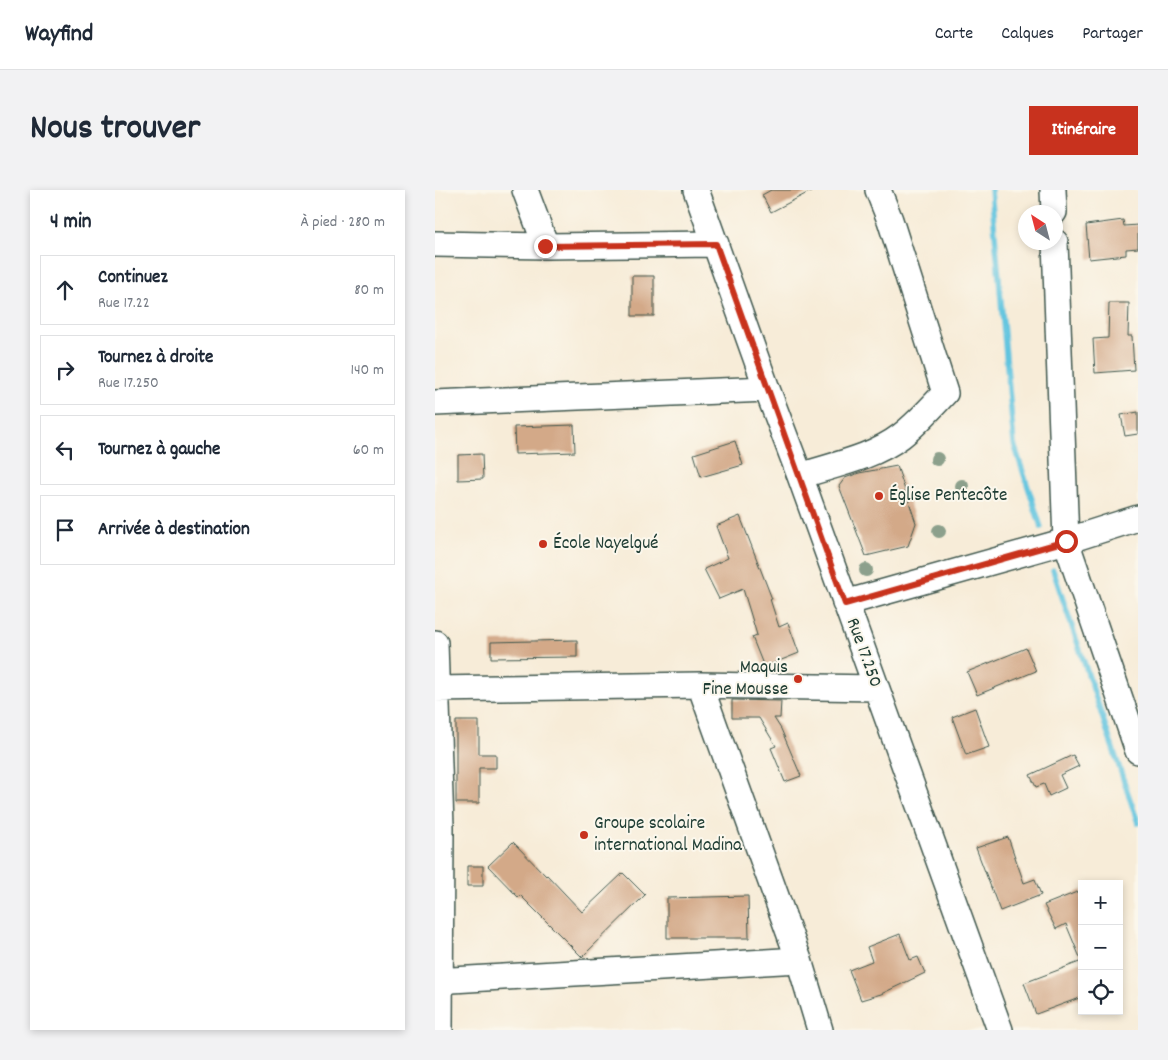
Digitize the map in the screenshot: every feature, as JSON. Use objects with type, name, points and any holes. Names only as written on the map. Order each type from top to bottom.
[{"type":"street","points":[[525,190],[545,246]]},
{"type":"street","name":"Rue 17.250","points":[[696,190],[1000,1030]]},
{"type":"street","points":[[800,476],[873,452],[900,437],[927,413],[945,393],[890,220],[878,190]]},
{"type":"street","points":[[1053,190],[1054,205]]},
{"type":"street","points":[[435,244],[545,246],[716,244]]},
{"type":"street","points":[[1055,250],[1066,541],[1138,751]]},
{"type":"street","points":[[435,402],[767,389]]},
{"type":"street","points":[[845,604],[1066,541],[1138,518]]},
{"type":"street","points":[[435,643],[438,827],[437,980],[440,1030]]},
{"type":"street","points":[[436,689],[700,685],[876,688]]},
{"type":"street","points":[[700,685],[799,960],[820,1030]]},
{"type":"street","points":[[437,980],[799,960]]},
{"type":"building","points":[[771,190],[813,190],[771,212],[762,195]]},
{"type":"building","points":[[1123,220],[1124,226],[1138,225],[1138,248],[1126,249],[1126,255],[1089,259],[1086,225]]},
{"type":"building","points":[[632,276],[654,276],[654,316],[632,316]]},
{"type":"building","points":[[1109,303],[1129,303],[1128,336],[1132,336],[1134,370],[1095,373],[1093,339],[1108,338]]},
{"type":"building","points":[[1138,412],[1138,434],[1125,436],[1121,415]]},
{"type":"building","points":[[574,425],[575,452],[515,454],[514,427]]},
{"type":"building","points":[[735,441],[743,465],[701,477],[694,454]]},
{"type":"building","points":[[482,454],[483,479],[458,480],[458,455]]},
{"type":"building","points":[[897,466],[916,523],[908,546],[866,556],[839,486],[845,478],[859,473]]},
{"type":"building","points":[[740,516],[772,599],[770,599],[779,627],[788,623],[799,653],[764,667],[752,637],[757,635],[743,589],[719,599],[704,569],[728,558],[716,526]]},
{"type":"building","points":[[577,640],[577,657],[491,658],[491,642]]},
{"type":"building","points":[[1026,648],[1036,671],[977,695],[967,672]]},
{"type":"building","points":[[732,700],[781,701],[780,718],[774,718],[781,729],[801,776],[785,782],[771,748],[776,746],[759,718],[732,718]]},
{"type":"building","points":[[975,708],[989,747],[966,755],[952,717]]},
{"type":"building","points":[[456,721],[479,721],[479,754],[496,754],[496,768],[479,768],[479,803],[456,803]]},
{"type":"building","points":[[1073,755],[1079,766],[1060,775],[1066,788],[1049,796],[1044,784],[1036,787],[1030,775]]},
{"type":"building","points":[[1008,837],[1024,883],[1035,879],[1041,895],[1000,911],[976,848]]},
{"type":"building","points":[[513,842],[582,912],[623,873],[645,895],[582,957],[488,866]]},
{"type":"building","points":[[467,866],[483,866],[483,886],[467,886]]},
{"type":"building","points":[[1078,892],[1078,953],[1066,924],[1056,929],[1044,905]]},
{"type":"building","points":[[748,896],[749,938],[667,938],[667,898]]},
{"type":"building","points":[[900,934],[910,960],[918,957],[925,973],[881,994],[861,1000],[849,970],[872,961],[867,947]]},
{"type":"building","points":[[1078,963],[1078,998],[1036,1014],[1024,983]]},
{"type":"waterway","points":[[991,190],[1014,444],[1041,527]]},
{"type":"waterway","points":[[1053,570],[1138,823]]},
{"type":"place","name":"Église Pentecôte","points":[[879,496]]},
{"type":"place","name":"École Nayelgué","points":[[543,544]]},
{"type":"place","name":"Maquis Fine Mousse","points":[[798,679]]},
{"type":"place","name":"Groupe scolaire international Madina","points":[[584,835]]},
{"type":"route","points":[[545,246],[716,244],[845,604],[1066,541]]}]
